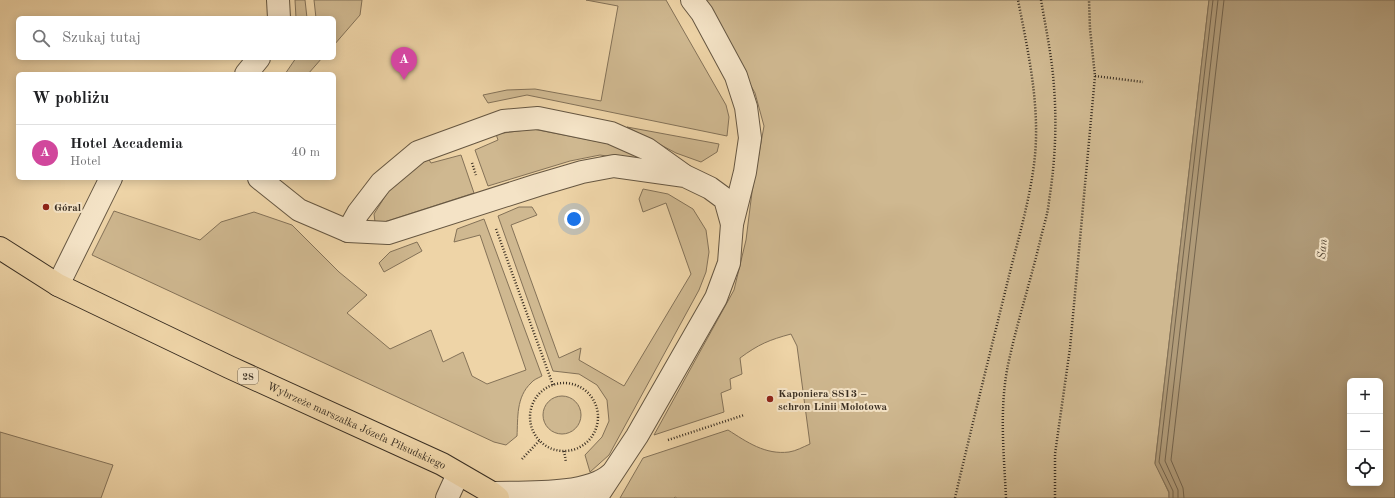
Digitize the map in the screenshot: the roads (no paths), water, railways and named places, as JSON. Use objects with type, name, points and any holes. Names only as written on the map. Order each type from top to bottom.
[{"type":"main road","name":"Wybrzeże marszałka Józefa Piłsudskiego","points":[[0,248],[58,285],[229,367],[442,464],[495,495]]},
{"type":"lane","points":[[278,0],[279,16]]},
{"type":"lane","points":[[596,498],[637,436],[716,298],[728,263],[732,224],[745,172],[750,138],[746,107],[736,76],[702,14],[692,0]]},
{"type":"lane","points":[[248,72],[257,60]]},
{"type":"lane","points":[[348,231],[358,213],[381,183],[418,152],[503,121],[538,118],[611,133],[647,149],[684,176],[710,188],[725,199],[732,224]]},
{"type":"lane","points":[[262,180],[299,210],[348,231],[388,233],[582,172],[614,166],[684,176]]},
{"type":"lane","points":[[58,285],[110,180]]},
{"type":"lane","points":[[495,495],[572,489],[594,484],[607,477],[614,470]]},
{"type":"lane","points":[[447,498],[458,474]]},
{"type":"water","name":"San","points":[[1209,0],[1395,0],[1395,498],[1169,498],[1169,492],[1155,464]]},
{"type":"place","name":"Hotel Accademia","points":[[404,80]]},
{"type":"place","name":"Góral","points":[[46,207]]},
{"type":"place","name":"Kaponiera 8813 – schron Linii Mołotowa","points":[[770,399]]}]
